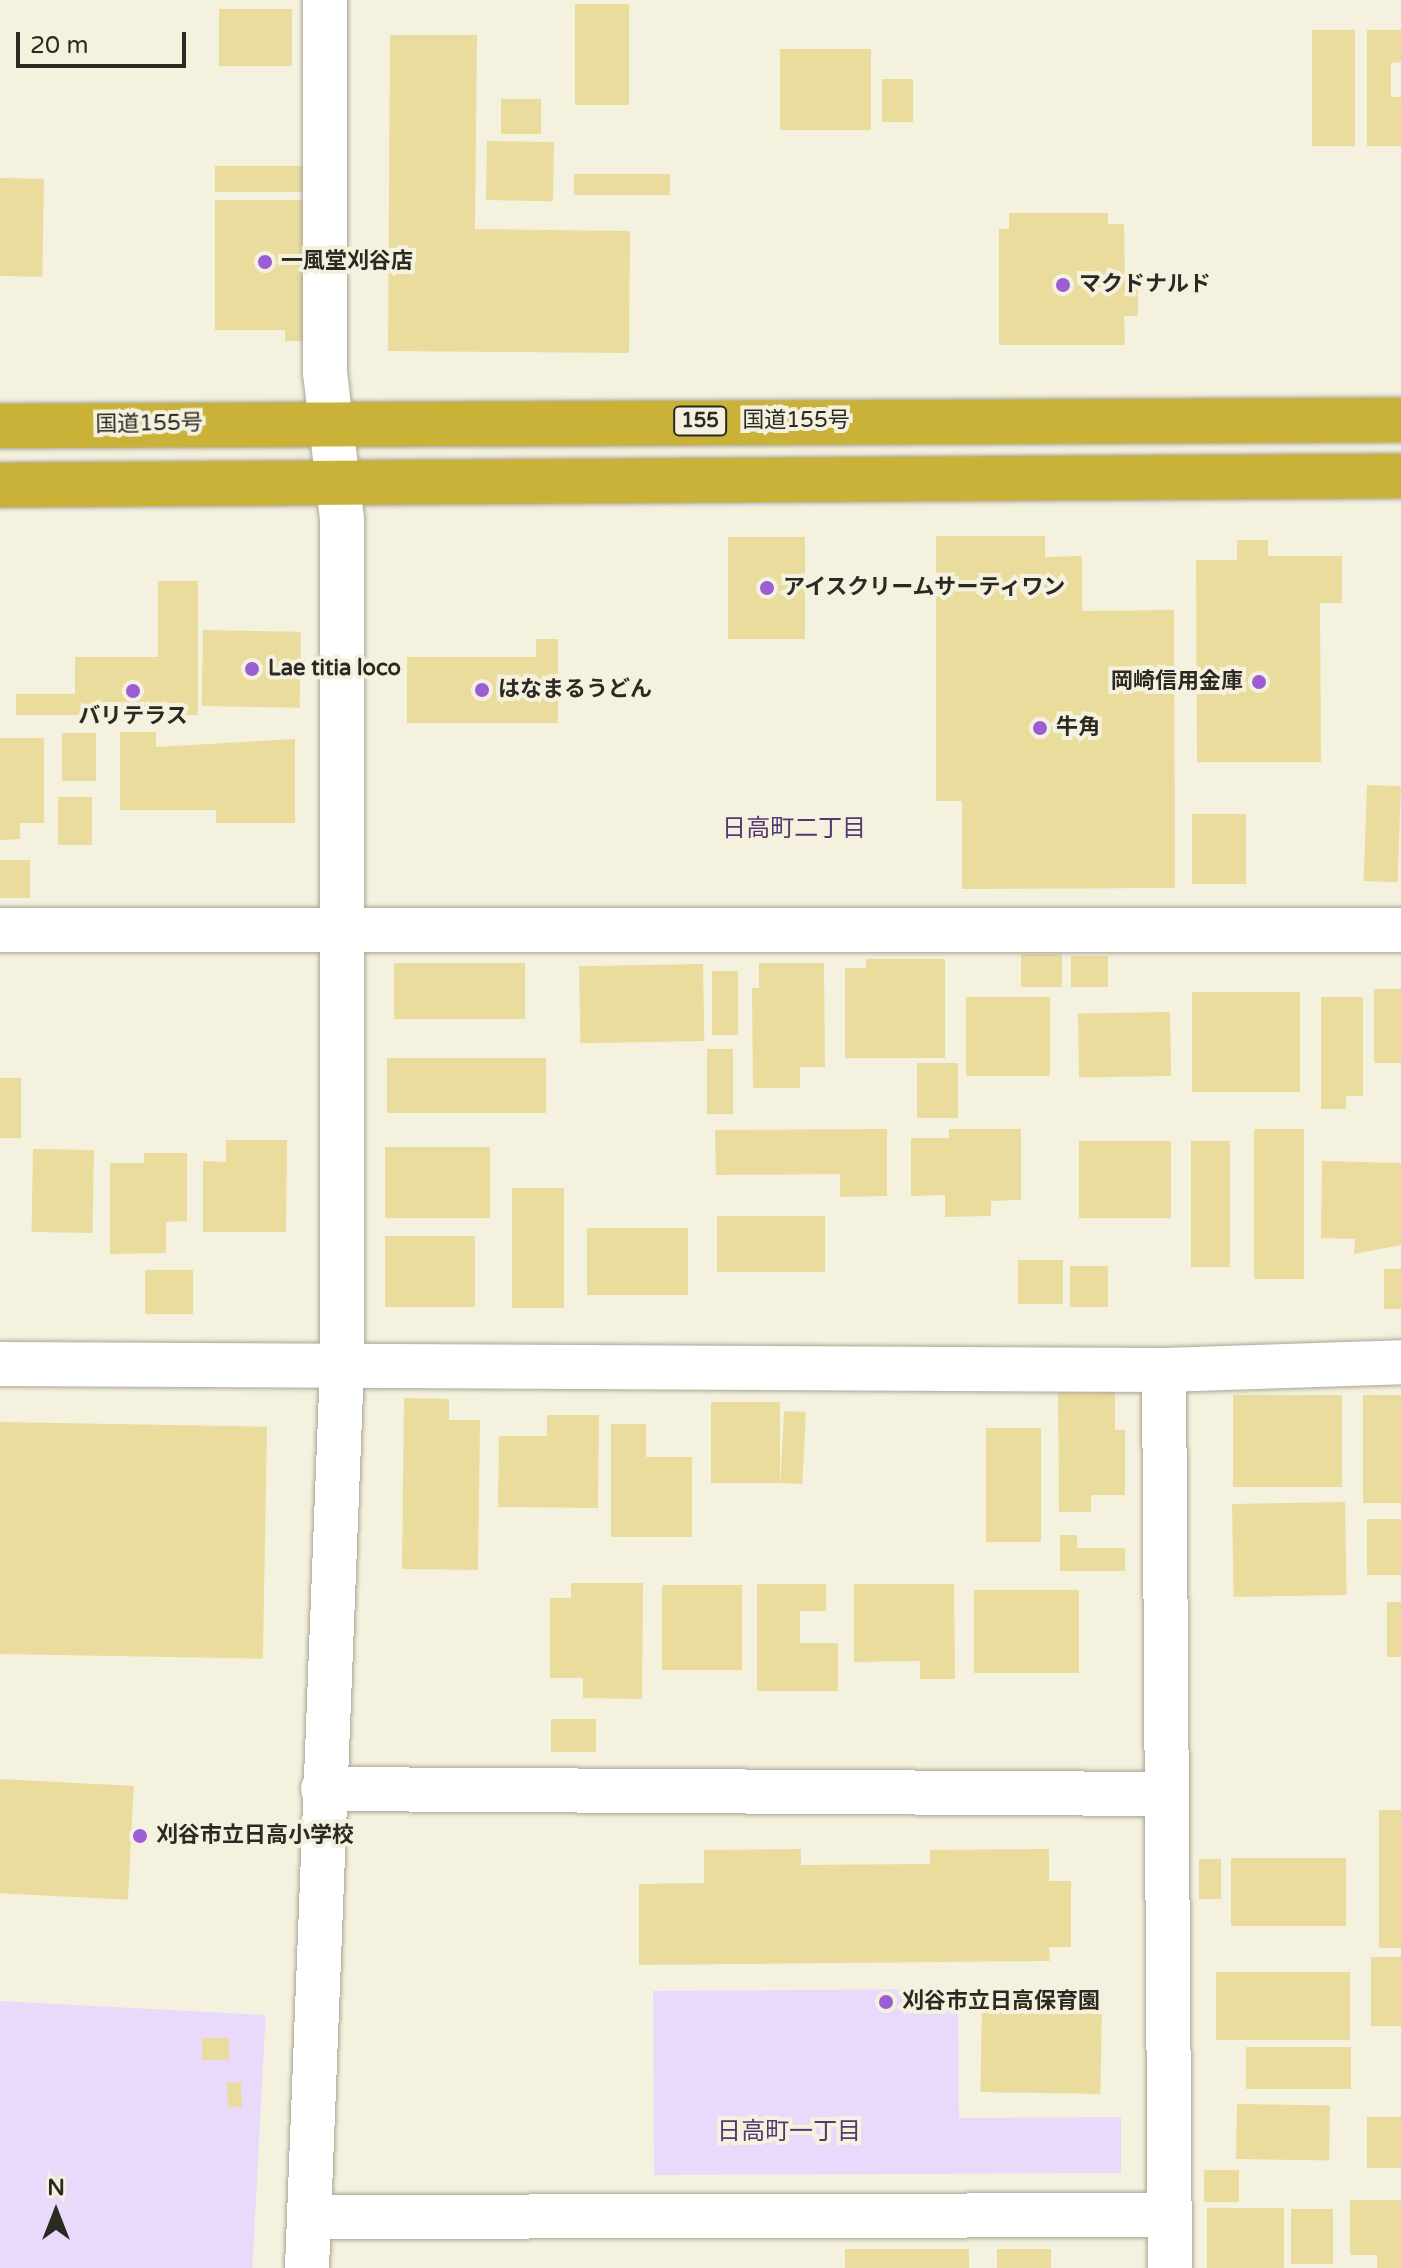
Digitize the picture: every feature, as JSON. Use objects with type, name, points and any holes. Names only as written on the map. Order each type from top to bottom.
[{"type":"highway","name":"国道155号","points":[[0,426],[331,422],[1401,420]]},
{"type":"highway","points":[[0,485],[1401,476]]},
{"type":"street","points":[[307,2268],[323,1789],[342,1364],[344,929],[340,483],[325,373],[325,0]]},
{"type":"street","points":[[0,930],[1401,930]]},
{"type":"street","points":[[0,1364],[1164,1370],[1401,1362]]},
{"type":"street","points":[[1164,1370],[1170,2268]]},
{"type":"street","points":[[323,1789],[1167,1794]]},
{"type":"street","points":[[309,2217],[1169,2215]]},
{"type":"shaded area","points":[[958,1989],[959,2118],[1121,2117],[1121,2173],[654,2175],[653,1991]]},
{"type":"shaded area","points":[[0,2001],[266,2015],[252,2268],[0,2268]]},
{"type":"building","points":[[575,4],[629,4],[629,105],[575,105]]},
{"type":"building","points":[[219,9],[292,9],[292,66],[219,66]]},
{"type":"building","points":[[1312,30],[1355,30],[1355,146],[1312,146]]},
{"type":"building","points":[[1367,30],[1401,30],[1401,62],[1391,63],[1391,97],[1401,97],[1401,146],[1367,146]]},
{"type":"building","points":[[390,35],[477,35],[475,229],[630,231],[629,353],[388,351]]},
{"type":"building","points":[[780,49],[871,49],[871,130],[780,130]]},
{"type":"building","points":[[882,79],[913,79],[913,122],[882,122]]},
{"type":"building","points":[[501,99],[541,99],[541,134],[501,134]]},
{"type":"building","points":[[487,141],[554,142],[553,201],[486,200]]},
{"type":"building","points":[[215,166],[316,166],[316,192],[215,192]]},
{"type":"building","points":[[574,174],[670,174],[670,195],[574,195]]},
{"type":"building","points":[[0,178],[44,179],[42,277],[0,276]]},
{"type":"building","points":[[215,200],[316,200],[316,341],[285,341],[285,330],[215,330]]},
{"type":"building","points":[[1009,213],[1108,213],[1108,224],[1124,224],[1125,278],[1138,278],[1138,316],[1124,316],[1125,345],[999,345],[999,229],[1009,229]]},
{"type":"building","points":[[936,536],[1045,536],[1045,557],[1082,556],[1082,611],[1174,610],[1175,888],[962,889],[962,801],[936,801]]},
{"type":"building","name":"アイスクリームサーティワン","points":[[728,537],[805,537],[805,639],[728,639]]},
{"type":"building","name":"岡崎信用金庫","points":[[1237,540],[1268,540],[1268,556],[1342,556],[1342,603],[1320,603],[1321,762],[1197,762],[1196,560],[1237,560]]},
{"type":"building","points":[[158,581],[198,581],[198,715],[16,715],[16,694],[75,694],[75,657],[158,657]]},
{"type":"building","name":"Lae titia loco","points":[[203,630],[301,632],[300,708],[202,706]]},
{"type":"building","name":"はなまるうどん","points":[[536,639],[558,639],[558,723],[407,723],[407,657],[536,657]]},
{"type":"building","points":[[120,732],[156,732],[156,747],[295,739],[295,823],[216,823],[216,810],[120,810]]},
{"type":"building","points":[[62,733],[96,733],[96,781],[62,781]]},
{"type":"building","points":[[0,738],[44,738],[44,823],[20,823],[20,839],[0,840]]},
{"type":"building","points":[[1367,785],[1401,786],[1398,882],[1364,881]]},
{"type":"building","points":[[58,797],[92,797],[92,845],[58,845]]},
{"type":"building","points":[[1192,814],[1246,814],[1246,884],[1192,884]]},
{"type":"building","points":[[0,860],[30,860],[30,898],[0,898]]},
{"type":"building","points":[[1021,954],[1062,954],[1062,987],[1021,987]]},
{"type":"building","points":[[1071,956],[1108,956],[1108,987],[1071,987]]},
{"type":"building","points":[[866,959],[945,959],[945,1058],[845,1058],[845,968],[866,968]]},
{"type":"building","points":[[394,963],[525,963],[525,1019],[394,1019]]},
{"type":"building","points":[[759,963],[824,963],[825,1067],[800,1067],[800,1088],[753,1088],[752,988],[759,988]]},
{"type":"building","points":[[703,964],[704,1041],[580,1043],[579,966]]},
{"type":"building","points":[[712,971],[738,971],[738,1035],[712,1035]]},
{"type":"building","points":[[1374,989],[1401,989],[1401,1063],[1374,1063]]},
{"type":"building","points":[[1192,992],[1300,992],[1300,1092],[1192,1092]]},
{"type":"building","points":[[966,997],[1050,997],[1050,1076],[966,1076]]},
{"type":"building","points":[[1321,997],[1363,997],[1363,1096],[1346,1096],[1346,1109],[1321,1109]]},
{"type":"building","points":[[1170,1012],[1171,1076],[1079,1078],[1078,1014]]},
{"type":"building","points":[[707,1049],[733,1049],[733,1114],[707,1114]]},
{"type":"building","points":[[387,1058],[546,1058],[546,1113],[387,1113]]},
{"type":"building","points":[[917,1063],[958,1063],[958,1118],[917,1118]]},
{"type":"building","points":[[0,1078],[21,1078],[21,1138],[0,1138]]},
{"type":"building","points":[[887,1129],[887,1196],[840,1197],[840,1174],[716,1175],[715,1130]]},
{"type":"building","points":[[949,1129],[1021,1129],[1021,1200],[991,1201],[991,1216],[945,1217],[945,1195],[911,1196],[911,1138],[949,1138]]},
{"type":"building","points":[[1254,1129],[1304,1129],[1304,1279],[1254,1279]]},
{"type":"building","points":[[226,1140],[287,1140],[286,1232],[203,1232],[203,1161],[226,1162]]},
{"type":"building","points":[[1079,1141],[1171,1141],[1171,1218],[1079,1218]]},
{"type":"building","points":[[1191,1141],[1230,1141],[1230,1267],[1191,1267]]},
{"type":"building","points":[[385,1147],[490,1147],[490,1218],[385,1218]]},
{"type":"building","points":[[33,1149],[94,1150],[93,1233],[32,1232]]},
{"type":"building","points":[[144,1153],[187,1153],[187,1221],[166,1222],[166,1253],[110,1254],[110,1163],[144,1163]]},
{"type":"building","points":[[1322,1161],[1401,1163],[1401,1245],[1354,1254],[1355,1239],[1321,1238]]},
{"type":"building","points":[[512,1188],[564,1188],[564,1308],[512,1308]]},
{"type":"building","points":[[717,1216],[825,1216],[825,1272],[717,1272]]},
{"type":"building","points":[[587,1228],[688,1228],[688,1295],[587,1295]]},
{"type":"building","points":[[385,1236],[475,1236],[475,1307],[385,1307]]},
{"type":"building","points":[[1018,1260],[1063,1260],[1063,1304],[1018,1304]]},
{"type":"building","points":[[1070,1266],[1108,1266],[1108,1307],[1070,1307]]},
{"type":"building","points":[[1384,1269],[1401,1269],[1401,1309],[1384,1309]]},
{"type":"building","points":[[145,1270],[193,1270],[193,1314],[145,1314]]},
{"type":"building","points":[[1058,1392],[1115,1392],[1115,1430],[1125,1430],[1125,1495],[1091,1495],[1091,1512],[1059,1512]]},
{"type":"building","points":[[1233,1395],[1342,1395],[1342,1487],[1233,1487]]},
{"type":"building","points":[[1363,1395],[1401,1395],[1401,1503],[1363,1503]]},
{"type":"building","points":[[404,1398],[449,1399],[449,1420],[480,1420],[478,1570],[402,1569]]},
{"type":"building","points":[[711,1402],[780,1402],[780,1483],[711,1483]]},
{"type":"building","points":[[784,1411],[806,1412],[802,1484],[780,1483]]},
{"type":"building","points":[[547,1415],[599,1415],[598,1508],[498,1507],[499,1436],[547,1436]]},
{"type":"building","points":[[0,1422],[267,1427],[263,1659],[0,1654]]},
{"type":"building","points":[[611,1424],[646,1424],[646,1457],[692,1457],[692,1537],[611,1537]]},
{"type":"building","points":[[986,1428],[1041,1428],[1041,1542],[986,1542]]},
{"type":"building","points":[[1345,1502],[1347,1595],[1234,1597],[1232,1504]]},
{"type":"building","points":[[1367,1519],[1401,1519],[1401,1575],[1367,1575]]},
{"type":"building","points":[[1060,1535],[1077,1535],[1077,1548],[1125,1548],[1125,1571],[1060,1571]]},
{"type":"building","points":[[571,1583],[643,1583],[642,1699],[583,1698],[583,1678],[550,1678],[550,1598],[571,1598]]},
{"type":"building","points":[[757,1584],[826,1584],[826,1611],[800,1611],[800,1643],[838,1643],[838,1691],[757,1691]]},
{"type":"building","points":[[854,1584],[954,1584],[955,1679],[920,1679],[920,1661],[854,1662]]},
{"type":"building","points":[[662,1585],[742,1585],[742,1670],[662,1670]]},
{"type":"building","points":[[974,1590],[1079,1590],[1079,1673],[974,1673]]},
{"type":"building","points":[[1387,1602],[1401,1602],[1401,1657],[1387,1657]]},
{"type":"building","points":[[551,1719],[596,1719],[596,1752],[551,1752]]},
{"type":"building","points":[[0,1779],[134,1786],[128,1900],[0,1893]]},
{"type":"building","points":[[1379,1810],[1401,1810],[1401,1948],[1379,1948]]},
{"type":"building","points":[[801,1849],[801,1865],[930,1864],[930,1850],[1049,1849],[1049,1881],[1071,1881],[1071,1947],[1049,1947],[1050,1961],[639,1965],[639,1884],[704,1883],[704,1850]]},
{"type":"building","points":[[1231,1858],[1346,1858],[1346,1926],[1231,1926]]},
{"type":"building","points":[[1199,1859],[1221,1859],[1221,1899],[1199,1899]]},
{"type":"building","points":[[1371,1957],[1401,1957],[1401,2026],[1371,2026]]},
{"type":"building","points":[[1216,1972],[1350,1972],[1350,2040],[1216,2040]]},
{"type":"building","points":[[982,2002],[1102,2004],[1100,2094],[980,2092]]},
{"type":"building","points":[[202,2038],[229,2038],[229,2060],[202,2060]]},
{"type":"building","points":[[1246,2047],[1351,2047],[1351,2089],[1246,2089]]},
{"type":"building","points":[[227,2082],[241,2082],[242,2107],[228,2107]]},
{"type":"building","points":[[1237,2104],[1330,2106],[1329,2161],[1236,2159]]},
{"type":"building","points":[[1367,2117],[1401,2117],[1401,2168],[1367,2168]]},
{"type":"building","points":[[1204,2170],[1239,2170],[1239,2202],[1204,2202]]},
{"type":"building","points":[[1350,2200],[1401,2200],[1401,2268],[1377,2268],[1377,2255],[1350,2255]]},
{"type":"building","points":[[1207,2208],[1284,2208],[1284,2268],[1207,2268]]},
{"type":"building","points":[[1291,2209],[1333,2209],[1333,2264],[1291,2264]]},
{"type":"building","points":[[845,2249],[969,2249],[969,2268],[845,2268]]},
{"type":"building","points":[[997,2249],[1051,2249],[1051,2268],[997,2268]]},
{"type":"place","name":"一風堂刈谷店","points":[[265,262]]},
{"type":"place","name":"マクドナルド","points":[[1063,285]]},
{"type":"place","name":"アイスクリームサーティワン","points":[[767,588]]},
{"type":"place","name":"Lae titia loco","points":[[252,669]]},
{"type":"place","name":"岡崎信用金庫","points":[[1259,682]]},
{"type":"place","name":"はなまるうどん","points":[[482,690]]},
{"type":"place","name":"バリテラス","points":[[133,691]]},
{"type":"place","name":"牛角","points":[[1040,728]]},
{"type":"place","name":"刈谷市立日高小学校","points":[[140,1836]]},
{"type":"place","name":"刈谷市立日高保育園","points":[[886,2002]]},
{"type":"district","name":"日高町二丁目","points":[[794,829]]},
{"type":"district","name":"日高町一丁目","points":[[789,2132]]}]
